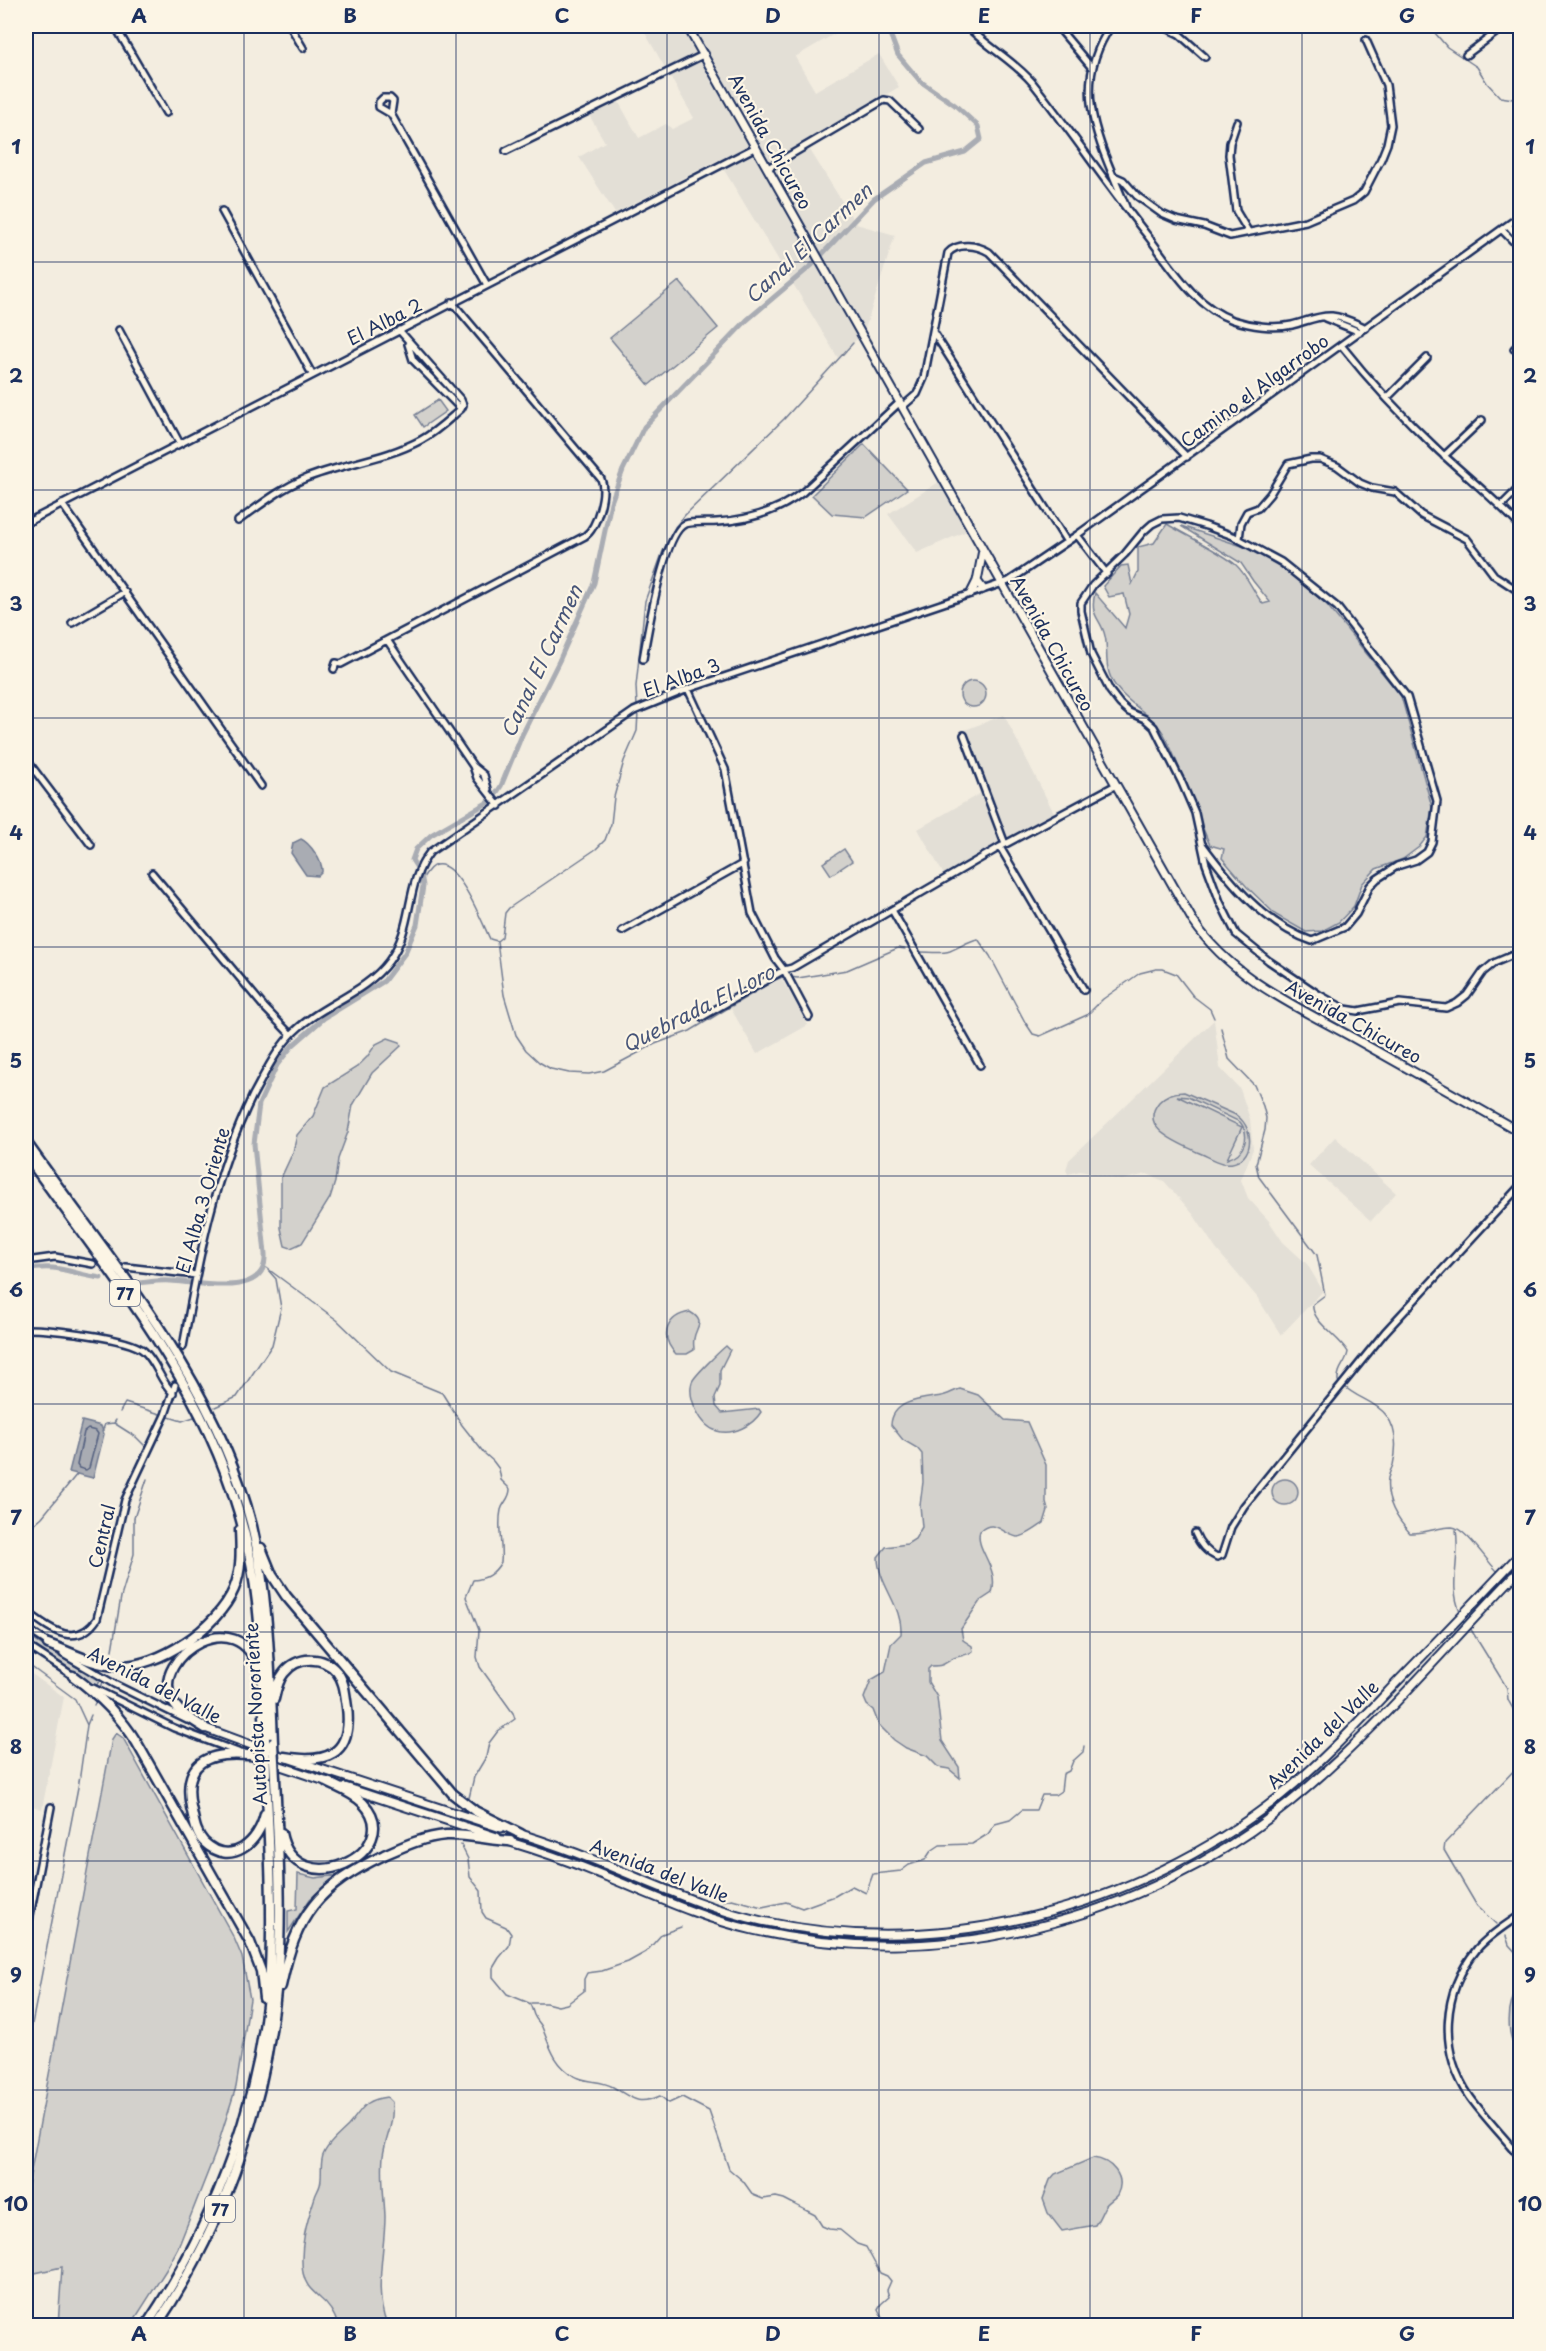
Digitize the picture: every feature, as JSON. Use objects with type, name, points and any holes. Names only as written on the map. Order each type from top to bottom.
[{"type":"highway","name":"Autopista Nororiente","points":[[26,1142],[142,1303],[190,1377],[229,1457],[252,1527],[265,1602],[272,1708],[271,1776],[279,1943],[273,2019],[255,2108],[226,2193],[191,2269],[156,2325]]},
{"type":"highway","name":"Autopista Nororiente","points":[[26,1155],[139,1312],[176,1369],[212,1438],[237,1506],[256,1589],[265,1738],[271,1776]]},
{"type":"highway","points":[[48,1644],[84,1659],[118,1666],[152,1660],[182,1643],[216,1616],[233,1590],[241,1559],[237,1506]]},
{"type":"highway","points":[[252,1527],[269,1568],[281,1589],[446,1786],[466,1805],[521,1834]]},
{"type":"highway","points":[[205,1728],[179,1710],[169,1695],[167,1685],[169,1673],[182,1656],[211,1639],[225,1636],[238,1640],[248,1647],[255,1658],[263,1687]]},
{"type":"highway","points":[[272,1708],[282,1676],[300,1661],[315,1660],[327,1664],[337,1672],[343,1683],[348,1727],[340,1747],[331,1755],[318,1760],[284,1757]]},
{"type":"highway","points":[[73,1676],[109,1705],[126,1725],[245,1933],[261,1971],[264,2025]]},
{"type":"highway","points":[[248,1755],[216,1755],[201,1762],[192,1773],[189,1794],[198,1831],[204,1841],[218,1850],[242,1849],[250,1844],[259,1832],[272,1803]]},
{"type":"highway","points":[[272,1803],[283,1842],[293,1860],[305,1867],[319,1869],[348,1861],[359,1856],[369,1846],[373,1836],[373,1818],[357,1797],[327,1782]]},
{"type":"highway","name":"Autopista Nororiente","points":[[146,2325],[194,2247],[220,2188],[245,2112],[264,2025],[270,1972],[272,1803]]},
{"type":"highway","points":[[273,2019],[292,1940],[309,1910],[335,1883],[410,1843],[427,1838],[465,1835],[510,1841]]},
{"type":"main road","name":"Avenida Chicureo","points":[[689,26],[900,405],[1193,921],[1206,940],[1223,957],[1275,994],[1521,1132]]},
{"type":"main road","points":[[971,593],[977,581],[983,550]]},
{"type":"main road","points":[[977,581],[983,589]]},
{"type":"main road","name":"Avenida del Valle","points":[[205,1728],[284,1757],[594,1859],[696,1903],[745,1917],[791,1927],[839,1933],[891,1935],[951,1931],[1012,1921],[1077,1904],[1139,1880],[1181,1860],[1241,1824],[1277,1798],[1317,1764],[1521,1554]]},
{"type":"main road","name":"Avenida del Valle","points":[[248,1755],[510,1841],[595,1871],[679,1908],[738,1926],[786,1937],[843,1944],[901,1946],[967,1941],[1027,1930],[1093,1910],[1146,1889],[1211,1856],[1257,1827],[1289,1803],[1339,1758],[1518,1573]]},
{"type":"street","points":[[115,26],[165,113]]},
{"type":"street","points":[[290,26],[303,48]]},
{"type":"street","points":[[967,26],[981,40],[1011,61],[1028,78],[1129,214],[1194,295],[1216,312],[1239,322],[1269,327],[1287,326],[1323,317],[1344,319],[1366,328]]},
{"type":"street","points":[[1057,26],[1092,68]]},
{"type":"street","points":[[1111,26],[1101,40],[1092,68],[1089,92],[1092,116],[1129,214]]},
{"type":"street","points":[[1162,26],[1179,34],[1205,57]]},
{"type":"street","points":[[1466,55],[1505,26]]},
{"type":"street","points":[[1114,176],[1123,180],[1150,206],[1176,220],[1204,226],[1227,235],[1238,235],[1248,231],[1313,219],[1349,204],[1364,192],[1384,152],[1391,125],[1386,85],[1366,40]]},
{"type":"street","points":[[506,151],[705,54]]},
{"type":"street","points":[[768,168],[884,100],[890,101],[919,129]]},
{"type":"street","points":[[391,114],[488,285]]},
{"type":"street","points":[[1237,122],[1231,138],[1229,155],[1236,211],[1248,231]]},
{"type":"street","name":"El Alba 2","points":[[26,523],[179,442],[756,147]]},
{"type":"street","points":[[222,211],[312,374]]},
{"type":"street","name":"Camino el Algarrobo","points":[[1002,583],[1077,535],[1521,216]]},
{"type":"street","points":[[1508,225],[1521,239]]},
{"type":"street","points":[[1502,230],[1521,248]]},
{"type":"street","points":[[643,659],[658,582],[681,526],[689,523],[726,522],[756,517],[786,504],[803,492],[900,405],[914,398],[922,384],[934,333],[948,253],[952,249],[962,246],[984,250],[1187,456]]},
{"type":"street","points":[[340,664],[588,534],[596,523],[603,488],[601,479],[453,302]]},
{"type":"street","points":[[1323,317],[1360,332]]},
{"type":"street","points":[[119,330],[179,442]]},
{"type":"street","points":[[238,521],[299,481],[415,443],[435,431],[461,409],[413,360],[408,342],[399,330]]},
{"type":"street","points":[[934,333],[1066,542]]},
{"type":"street","points":[[1514,349],[1521,343]]},
{"type":"street","points":[[1341,345],[1387,398],[1444,456],[1521,526]]},
{"type":"street","points":[[1387,398],[1427,358]]},
{"type":"street","points":[[1444,456],[1482,420]]},
{"type":"street","points":[[1239,539],[1241,523],[1247,512],[1258,508],[1270,494],[1288,464],[1320,459],[1337,466],[1360,483],[1372,488],[1395,492],[1421,515],[1460,534],[1467,539],[1494,575],[1521,592]]},
{"type":"street","points":[[1501,506],[1521,487]]},
{"type":"street","points":[[62,504],[261,786]]},
{"type":"street","points":[[1202,844],[1247,898],[1295,935],[1312,941],[1345,927],[1356,914],[1370,886],[1377,879],[1428,852],[1432,842],[1437,801],[1407,697],[1337,607],[1322,592],[1281,562],[1239,539],[1179,518],[1162,519],[1143,532],[1107,574],[1093,585],[1081,603],[1091,654],[1110,691],[1129,712],[1154,726],[1191,803],[1206,864],[1220,902],[1236,934],[1269,961],[1318,994],[1345,1009],[1358,1011],[1400,1003],[1446,1008],[1457,1004],[1467,995],[1483,972],[1494,963],[1521,952]]},
{"type":"street","points":[[1077,535],[1107,574]]},
{"type":"street","name":"El Alba 3","points":[[415,878],[422,862],[430,852],[637,710],[688,689],[1002,583]]},
{"type":"street","points":[[72,623],[125,592]]},
{"type":"street","points":[[387,640],[473,766],[484,775],[488,789],[499,806]]},
{"type":"street","points":[[688,689],[725,769],[755,920],[809,1017]]},
{"type":"street","points":[[964,735],[1002,846],[1084,990]]},
{"type":"street","points":[[26,759],[91,844]]},
{"type":"street","points":[[702,1017],[784,970],[792,968],[1002,846],[1116,785]]},
{"type":"street","points":[[622,931],[744,863]]},
{"type":"street","points":[[152,873],[265,1008],[291,1035]]},
{"type":"street","name":"El Alba 3 Oriente","points":[[183,1347],[195,1277],[220,1180],[237,1130],[268,1066],[291,1035],[321,1009],[368,982],[387,963],[397,949],[406,926],[415,878]]},
{"type":"street","points":[[892,910],[980,1065]]},
{"type":"street","points":[[1195,1533],[1209,1552],[1217,1557],[1222,1555],[1231,1527],[1244,1506],[1341,1384],[1385,1332],[1521,1186]]},
{"type":"street","points":[[26,1261],[55,1257],[93,1264]]},
{"type":"street","points":[[126,1267],[195,1277]]},
{"type":"street","points":[[26,1329],[62,1330],[137,1347],[148,1355],[161,1379],[173,1393]]},
{"type":"street","name":"Central","points":[[26,1611],[51,1629],[64,1634],[79,1633],[94,1623],[101,1608],[125,1500],[165,1415],[175,1385]]},
{"type":"street","name":"Avenida del Valle","points":[[26,1628],[48,1644],[131,1693],[205,1728]]},
{"type":"street","name":"Avenida del Valle","points":[[26,1645],[73,1676],[118,1701],[174,1728],[248,1755]]},
{"type":"street","points":[[26,1936],[51,1807]]},
{"type":"street","points":[[1521,1915],[1499,1929],[1478,1948],[1454,1989],[1448,2015],[1449,2043],[1456,2072],[1470,2097],[1521,2157]]},
{"type":"shaded area","points":[[641,26],[848,26],[795,57],[815,91],[879,54],[899,87],[805,142],[856,224],[895,235],[864,332],[838,358],[718,160],[615,213],[579,157],[605,142],[589,115],[618,101],[639,138],[666,124],[672,129],[694,118]]},
{"type":"shaded area","points":[[679,281],[718,328],[649,385],[610,338]]},
{"type":"shaded area","points":[[438,400],[446,411],[423,427],[415,415]]},
{"type":"shaded area","points":[[864,444],[907,489],[866,517],[832,514],[812,495]]},
{"type":"shaded area","points":[[939,482],[969,530],[917,553],[888,514]]},
{"type":"shaded area","points":[[1167,524],[1236,565],[1263,604],[1270,602],[1241,563],[1181,526],[1251,549],[1287,571],[1327,605],[1401,696],[1432,807],[1427,837],[1419,847],[1403,859],[1376,869],[1362,884],[1354,906],[1339,922],[1322,931],[1306,932],[1276,915],[1222,858],[1224,849],[1210,845],[1166,738],[1153,721],[1120,692],[1109,673],[1105,636],[1093,607],[1095,593],[1125,628],[1129,614],[1124,594],[1109,597],[1103,586],[1121,566],[1128,565],[1132,584],[1138,572],[1138,547],[1154,543]]},
{"type":"shaded area","points":[[973,681],[982,685],[986,694],[982,703],[973,707],[964,703],[960,694],[964,685]]},
{"type":"shaded area","points":[[1004,715],[1054,813],[1006,839],[965,730]]},
{"type":"shaded area","points":[[981,793],[999,843],[944,875],[918,829]]},
{"type":"shaded area","points":[[844,849],[852,861],[831,875],[823,863]]},
{"type":"shaded area","points":[[781,978],[808,1025],[757,1054],[730,1007]]},
{"type":"shaded area","points":[[1214,1020],[1220,1068],[1240,1089],[1250,1119],[1253,1149],[1241,1180],[1248,1198],[1269,1221],[1283,1242],[1307,1264],[1323,1291],[1281,1335],[1257,1297],[1216,1249],[1193,1214],[1164,1181],[1147,1174],[1121,1180],[1080,1171],[1068,1174],[1066,1170],[1069,1160]]},
{"type":"shaded area","points":[[388,1038],[400,1042],[401,1046],[372,1073],[353,1105],[330,1198],[302,1243],[291,1248],[285,1246],[281,1228],[281,1178],[293,1152],[297,1135],[313,1116],[325,1087],[357,1067],[376,1044]]},
{"type":"shaded area","points":[[1184,1092],[1236,1115],[1243,1122],[1247,1129],[1249,1146],[1241,1159],[1233,1163],[1217,1161],[1163,1134],[1157,1127],[1153,1120],[1159,1102],[1173,1093]],"holes":[[[1177,1096],[1188,1097],[1240,1122],[1245,1133],[1245,1139],[1238,1153],[1227,1159],[1242,1127]]]},
{"type":"shaded area","points":[[1335,1137],[1396,1193],[1371,1221],[1309,1165]]},
{"type":"shaded area","points":[[690,1312],[699,1322],[694,1350],[687,1354],[676,1354],[668,1341],[668,1328],[675,1318]]},
{"type":"shaded area","points":[[726,1346],[730,1350],[720,1370],[720,1386],[715,1397],[716,1406],[722,1413],[759,1409],[761,1412],[753,1421],[730,1432],[717,1431],[706,1424],[693,1403],[691,1389],[692,1382],[697,1375]]},
{"type":"shaded area","points":[[960,1389],[978,1395],[1005,1420],[1027,1422],[1046,1465],[1048,1510],[1044,1523],[1020,1537],[994,1526],[985,1527],[980,1531],[980,1545],[993,1575],[994,1584],[992,1593],[980,1601],[961,1629],[963,1640],[972,1646],[973,1651],[928,1669],[928,1682],[937,1697],[942,1741],[959,1767],[960,1778],[949,1769],[938,1767],[927,1756],[906,1748],[894,1740],[879,1725],[873,1710],[864,1698],[871,1680],[885,1672],[891,1644],[901,1634],[901,1624],[882,1577],[878,1557],[886,1547],[907,1544],[915,1539],[922,1527],[920,1505],[923,1482],[922,1454],[917,1448],[903,1440],[891,1425],[893,1417],[897,1410],[909,1402],[944,1395]]},
{"type":"shaded area","points":[[1285,1479],[1294,1483],[1298,1492],[1294,1501],[1285,1505],[1276,1501],[1272,1492],[1276,1483]]},
{"type":"shaded area","points":[[26,1635],[99,1681],[96,1687],[26,1643]]},
{"type":"shaded area","points":[[26,1670],[64,1697],[42,1809],[26,1804]]},
{"type":"shaded area","points":[[116,1733],[123,1738],[234,1938],[242,1957],[250,1999],[236,2087],[215,2154],[178,2248],[166,2270],[131,2325],[58,2325],[62,2267],[26,2275],[26,2197],[112,1739]]},
{"type":"shaded area","points":[[298,1874],[315,1878],[338,1875],[310,1899],[288,1932],[288,1911],[297,1909]]},
{"type":"shaded area","points":[[1520,1985],[1520,2056],[1512,2039],[1509,2021],[1512,2002]]},
{"type":"shaded area","points":[[387,2097],[392,2102],[392,2110],[382,2164],[385,2230],[380,2285],[387,2325],[338,2325],[330,2308],[310,2288],[304,2278],[302,2254],[304,2235],[320,2185],[322,2160],[326,2149],[368,2103]]},
{"type":"shaded area","points":[[1093,2158],[1106,2162],[1116,2171],[1120,2188],[1117,2195],[1105,2206],[1095,2225],[1062,2231],[1048,2213],[1043,2199],[1050,2180],[1055,2174]]},
{"type":"water","points":[[301,839],[308,844],[318,858],[322,872],[318,876],[306,875],[291,853],[293,843]]},
{"type":"water","points":[[82,1421],[101,1426],[104,1434],[93,1478],[69,1472]]},
{"type":"waterway","name":"Canal El Carmen","points":[[138,1283],[167,1281],[229,1285],[255,1278],[263,1268],[265,1254],[254,1144],[259,1104],[277,1065],[292,1046],[324,1018],[384,981],[405,953],[417,925],[423,886],[421,874],[412,860],[416,849],[431,835],[492,800],[501,786],[522,735],[594,583],[611,502],[623,470],[644,427],[747,320],[812,265],[874,199],[926,163],[965,152],[981,139],[978,126],[955,105],[920,81],[898,55],[887,26]]},
{"type":"waterway","points":[[1429,26],[1447,47],[1477,67],[1500,97],[1520,100]]},
{"type":"waterway","points":[[637,707],[636,686],[645,601],[663,551],[675,527],[784,419],[853,343]]},
{"type":"waterway","points":[[497,941],[502,937],[505,913],[509,908],[596,849],[605,840],[611,824],[614,797],[624,761],[637,731],[638,712]]},
{"type":"waterway","name":"Quebrada El Loro","points":[[423,878],[430,868],[436,865],[444,866],[453,872],[461,882],[490,939],[497,941],[504,995],[516,1035],[526,1050],[551,1069],[589,1074],[604,1071],[655,1044],[690,1031],[785,976]]},
{"type":"waterway","name":"Quebrada El Loro","points":[[920,952],[947,952],[978,939],[990,956],[1025,1022],[1033,1034],[1040,1036],[1087,1015],[1103,999],[1140,973],[1156,969],[1176,974],[1193,996],[1210,1009],[1214,1018]]},
{"type":"waterway","name":"Quebrada El Loro","points":[[789,977],[798,978],[847,970],[898,948],[905,949]]},
{"type":"waterway","name":"Quebrada El Loro","points":[[1221,1028],[1229,1059],[1254,1085],[1263,1106],[1266,1118],[1265,1130],[1256,1164],[1259,1177],[1317,1255],[1325,1295],[1313,1304],[1313,1310],[1316,1317],[1348,1352],[1339,1373],[1340,1383]]},
{"type":"waterway","points":[[264,1266],[337,1320],[391,1372],[442,1393],[462,1425],[499,1469],[501,1480],[510,1489],[500,1517],[501,1562],[489,1575],[473,1580],[466,1597],[479,1630],[477,1657],[480,1667],[515,1719],[498,1731],[489,1743],[486,1757],[474,1777],[469,1798]]},
{"type":"waterway","name":"Canal El Carmen","points":[[26,1270],[56,1268],[101,1278]]},
{"type":"waterway","points":[[215,1407],[237,1397],[272,1345],[281,1308],[276,1279],[268,1270]]},
{"type":"waterway","name":"Quebrada El Loro","points":[[1344,1386],[1382,1410],[1390,1420],[1395,1439],[1395,1452],[1388,1478],[1388,1494],[1396,1515],[1405,1527],[1410,1533],[1447,1527],[1458,1529],[1470,1539],[1499,1573]]},
{"type":"waterway","points":[[120,1412],[125,1403],[160,1414]]},
{"type":"waterway","points":[[169,1417],[182,1421],[194,1417]]},
{"type":"waterway","points":[[116,1420],[114,1423],[144,1445]]},
{"type":"waterway","points":[[102,1432],[105,1424],[114,1423]]},
{"type":"waterway","points":[[26,1531],[42,1517],[77,1474]]},
{"type":"waterway","points":[[112,1650],[121,1597],[134,1554],[134,1518],[147,1479]]},
{"type":"waterway","points":[[1456,1530],[1455,1591],[1460,1611]]},
{"type":"waterway","name":"Quebrada El Loro","points":[[1514,1581],[1520,1585]]},
{"type":"waterway","points":[[1470,1628],[1507,1688],[1508,1700],[1520,1721]]},
{"type":"waterway","points":[[26,1663],[75,1699],[87,1725]]},
{"type":"waterway","points":[[100,1687],[102,1682]]},
{"type":"waterway","points":[[94,1705],[96,1701]]},
{"type":"waterway","points":[[26,2055],[79,1782],[87,1725],[91,1715]]},
{"type":"waterway","points":[[723,1901],[732,1899],[762,1907],[786,1902],[802,1908],[835,1896],[852,1886],[866,1893],[873,1874],[901,1871],[909,1865],[925,1860],[931,1851],[940,1845],[972,1844],[988,1834],[995,1824],[1010,1820],[1022,1810],[1036,1810],[1042,1795],[1055,1795],[1061,1791],[1063,1774],[1069,1771],[1073,1761],[1083,1752],[1084,1746]]},
{"type":"waterway","points":[[1496,1924],[1477,1906],[1444,1850],[1445,1843],[1520,1764]]},
{"type":"waterway","points":[[461,1845],[468,1859],[470,1877],[481,1891],[482,1912],[486,1918],[506,1927],[511,1934],[509,1946],[493,1968],[493,1977],[507,1994],[529,2003],[553,2054],[562,2066],[574,2076],[608,2085],[635,2099],[646,2100],[660,2096],[669,2103],[682,2097],[709,2111],[729,2169],[743,2181],[753,2195],[763,2199],[776,2197],[784,2199],[815,2215],[822,2226],[840,2230],[857,2244],[866,2247],[880,2273],[891,2281],[887,2290],[889,2297],[878,2309],[883,2319],[891,2326]]},
{"type":"waterway","points":[[531,2003],[558,2006],[567,2004],[584,1991],[584,1979],[587,1973],[602,1971],[628,1962],[646,1952],[662,1934],[681,1927]]},
{"type":"waterway","points":[[1506,1936],[1509,1945],[1520,1957]]},
{"type":"tunnel","points":[[175,1385],[183,1347]]}]
